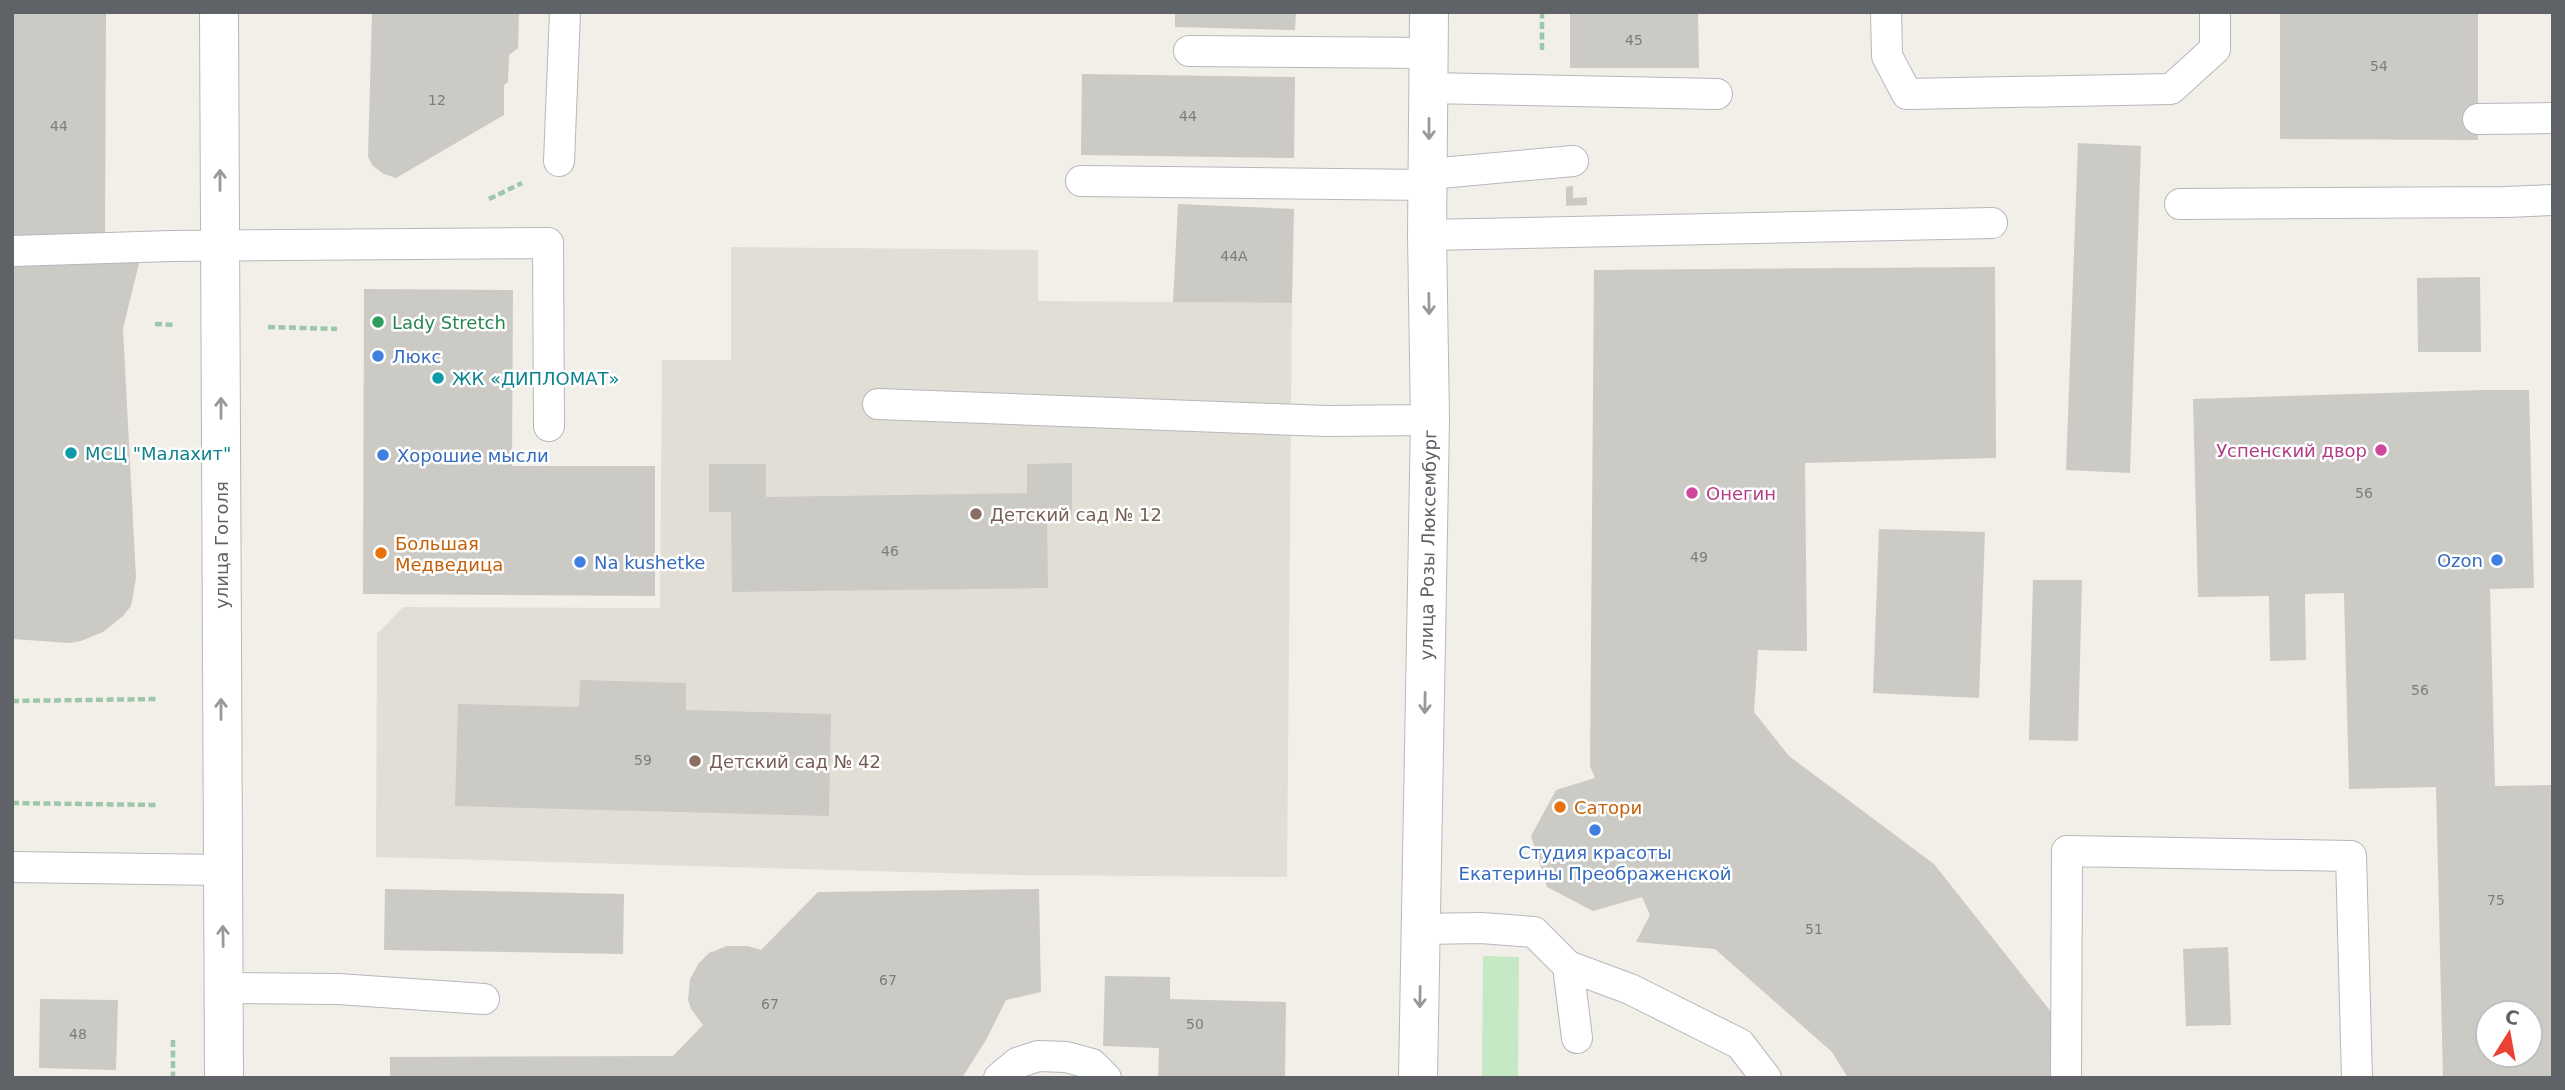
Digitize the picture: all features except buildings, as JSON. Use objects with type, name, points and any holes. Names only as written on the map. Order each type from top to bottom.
[{"type":"street","name":"улица Гоголя","points":[[219,12],[224,1078]]},
{"type":"street","name":"улица Розы Люксембург","points":[[1418,1078],[1430,420],[1427,235],[1429,12]]},
{"type":"lane","points":[[559,161],[565,12]]},
{"type":"lane","points":[[1886,12],[1887,56],[1907,94],[2171,89],[2215,49],[2215,12]]},
{"type":"lane","points":[[1189,51],[1717,94]]},
{"type":"lane","points":[[2478,120],[2553,118]]},
{"type":"lane","points":[[1081,181],[1429,179],[1573,161]]},
{"type":"lane","points":[[2180,204],[2553,200]]},
{"type":"lane","points":[[1427,235],[1992,223]]},
{"type":"lane","points":[[12,251],[548,243],[549,426]]},
{"type":"lane","points":[[878,404],[1326,421],[1430,420]]},
{"type":"lane","points":[[2066,1078],[2067,850],[2351,856],[2357,1078]]},
{"type":"lane","points":[[12,867],[222,870]]},
{"type":"lane","points":[[1421,929],[1481,928],[1534,932],[1568,966],[1630,989],[1740,1044],[1766,1078]]},
{"type":"lane","points":[[1568,966],[1577,1038]]},
{"type":"lane","points":[[223,988],[338,989],[484,999]]},
{"type":"lane","points":[[999,1078],[1017,1063],[1038,1056],[1066,1057],[1093,1064],[1107,1078]]},
{"type":"path","points":[[12,701],[157,699]]},
{"type":"path","points":[[12,803],[157,805]]},
{"type":"shaded area","name":"Детский сад № 12","points":[[731,247],[1038,250],[1038,301],[1292,303],[1287,877],[1014,875],[376,857],[377,634],[403,607],[660,608],[662,360],[731,360]]},
{"type":"green space","points":[[1483,956],[1519,957],[1518,1078],[1482,1078]]},
{"type":"place","name":"Lady Stretch","points":[[378,322]]},
{"type":"place","name":"Люкс","points":[[378,356]]},
{"type":"place","name":"ЖК «ДИПЛОМАТ»","points":[[438,378]]},
{"type":"place","name":"Успенский двор","points":[[2381,450]]},
{"type":"place","name":"МСЦ \"Малахит\"","points":[[71,453]]},
{"type":"place","name":"Хорошие мысли","points":[[383,455]]},
{"type":"place","name":"Онегин","points":[[1692,493]]},
{"type":"place","name":"Детский сад № 12","points":[[976,514]]},
{"type":"place","name":"Большая Медведица","points":[[381,553]]},
{"type":"place","name":"Ozon","points":[[2497,560]]},
{"type":"place","name":"Na kushetke","points":[[580,562]]},
{"type":"place","name":"Детский сад № 42","points":[[695,761]]},
{"type":"place","name":"Сатори","points":[[1560,807]]},
{"type":"place","name":"Студия красоты Екатерины Преображенской","points":[[1595,830]]}]
